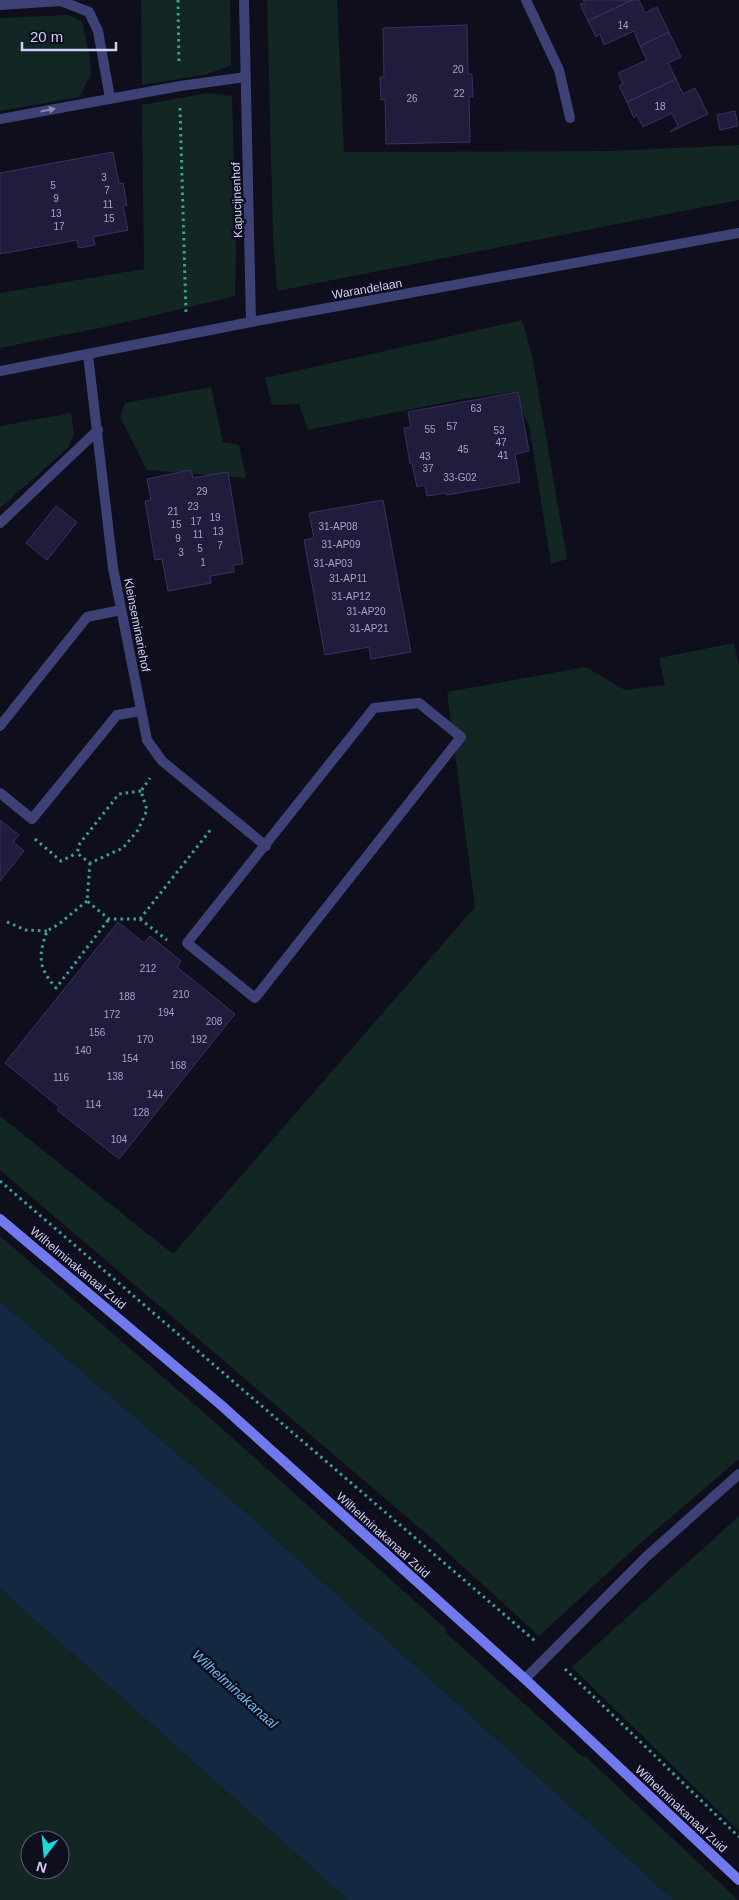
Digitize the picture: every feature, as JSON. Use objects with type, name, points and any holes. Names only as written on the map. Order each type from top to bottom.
[{"type":"street","name":"Kapucijnenhof","points":[[244,0],[251,322]]},
{"type":"street","points":[[526,0],[559,70],[570,118]]},
{"type":"street","points":[[0,5],[61,1],[89,12],[98,30],[110,98]]},
{"type":"street","points":[[0,119],[180,86],[246,77]]},
{"type":"street","name":"Warandelaan","points":[[0,371],[188,336],[251,322],[739,233]]},
{"type":"street","name":"Kleinseminariehof","points":[[88,355],[113,568],[147,740],[162,762],[266,846]]},
{"type":"street","points":[[0,523],[98,430]]},
{"type":"street","points":[[0,726],[87,617],[121,610]]},
{"type":"street","points":[[419,703],[461,738],[255,998],[187,943],[374,708],[419,703]]},
{"type":"street","points":[[0,793],[32,819],[117,715],[141,711]]},
{"type":"street","name":"Wilhelminakanaal Zuid","points":[[0,1219],[221,1405],[524,1679],[739,1880]]},
{"type":"street","points":[[524,1679],[646,1557],[739,1474]]},
{"type":"path","points":[[178,0],[188,336]]},
{"type":"path","points":[[32,819],[32,836],[61,861],[77,853],[80,843],[119,794],[141,791],[162,762]]},
{"type":"path","points":[[90,863],[123,848],[138,830],[147,810],[141,791]]},
{"type":"path","points":[[140,919],[225,812]]},
{"type":"path","points":[[77,853],[90,863]]},
{"type":"path","points":[[7,922],[26,930],[46,931],[59,924],[87,901],[90,863]]},
{"type":"path","points":[[87,901],[110,919],[140,919],[172,945],[187,943]]},
{"type":"path","points":[[46,931],[39,952],[45,975],[56,988],[110,919]]},
{"type":"path","name":"Wilhelminakanaal Zuid","points":[[0,1180],[550,1653],[739,1837]]},
{"type":"green space","points":[[141,0],[230,0],[231,65],[208,74],[142,85]]},
{"type":"green space","points":[[267,0],[337,0],[344,152],[614,151],[739,145],[739,200],[277,291],[273,234]]},
{"type":"green space","points":[[68,15],[82,22],[90,59],[91,75],[79,97],[0,111],[0,18]]},
{"type":"green space","points":[[208,93],[232,96],[236,251],[235,296],[114,325],[0,348],[0,293],[144,269],[142,105]]},
{"type":"green space","points":[[522,320],[533,360],[567,559],[551,564],[529,425],[512,392],[457,400],[308,430],[299,404],[272,405],[265,378]]},
{"type":"green space","points":[[211,387],[223,442],[239,445],[246,478],[147,470],[120,417],[125,403]]},
{"type":"green space","points":[[71,413],[74,434],[68,448],[0,508],[0,426]]},
{"type":"green space","points":[[734,643],[739,665],[739,1459],[636,1547],[539,1636],[435,1541],[0,1170],[0,1116],[173,1254],[475,907],[447,692],[586,667],[625,690],[665,685],[659,658]]},
{"type":"green space","points":[[0,1236],[209,1417],[446,1629],[445,1632],[583,1757],[585,1756],[738,1900],[674,1900],[251,1517],[0,1301]]},
{"type":"green space","points":[[739,1516],[739,1831],[572,1667]]},
{"type":"green space","points":[[0,1589],[348,1900],[0,1900]]},
{"type":"water","name":"Wilhelminakanaal","points":[[0,1301],[251,1517],[674,1900],[348,1900],[0,1589]]},
{"type":"building","points":[[583,0],[632,0],[588,21],[580,4],[585,3]]},
{"type":"building","points":[[632,0],[639,0],[645,13],[657,7],[669,32],[640,46],[634,31],[604,45],[600,34],[596,37],[588,21]]},
{"type":"building","points":[[467,25],[468,74],[472,74],[473,97],[469,97],[470,142],[386,144],[385,99],[381,100],[380,77],[384,77],[383,28]]},
{"type":"building","points":[[669,32],[681,57],[668,63],[676,79],[627,102],[619,86],[623,84],[618,73],[647,60],[640,46]]},
{"type":"building","points":[[676,79],[683,94],[695,88],[708,114],[670,132],[678,126],[672,113],[643,127],[637,115],[634,118],[627,102]]},
{"type":"building","points":[[735,111],[738,126],[720,130],[717,115]]},
{"type":"building","points":[[113,152],[119,184],[123,183],[127,205],[123,206],[128,230],[93,237],[95,245],[79,248],[77,240],[0,254],[0,173]]},
{"type":"building","points":[[518,392],[529,451],[515,454],[520,482],[447,495],[446,493],[427,496],[425,485],[417,487],[412,463],[410,464],[404,428],[411,427],[408,412]]},
{"type":"building","points":[[191,470],[193,478],[228,472],[243,564],[233,565],[234,572],[210,576],[211,583],[168,591],[162,559],[155,560],[145,501],[151,500],[147,479]]},
{"type":"building","points":[[383,500],[411,652],[371,659],[369,647],[325,655],[304,540],[314,538],[309,513]]},
{"type":"building","points":[[56,506],[77,522],[47,560],[26,543]]},
{"type":"building","points":[[0,820],[19,835],[13,842],[24,851],[0,881]]},
{"type":"building","points":[[118,922],[144,943],[150,936],[181,961],[177,967],[235,1014],[119,1159],[57,1110],[59,1107],[5,1063]]}]
